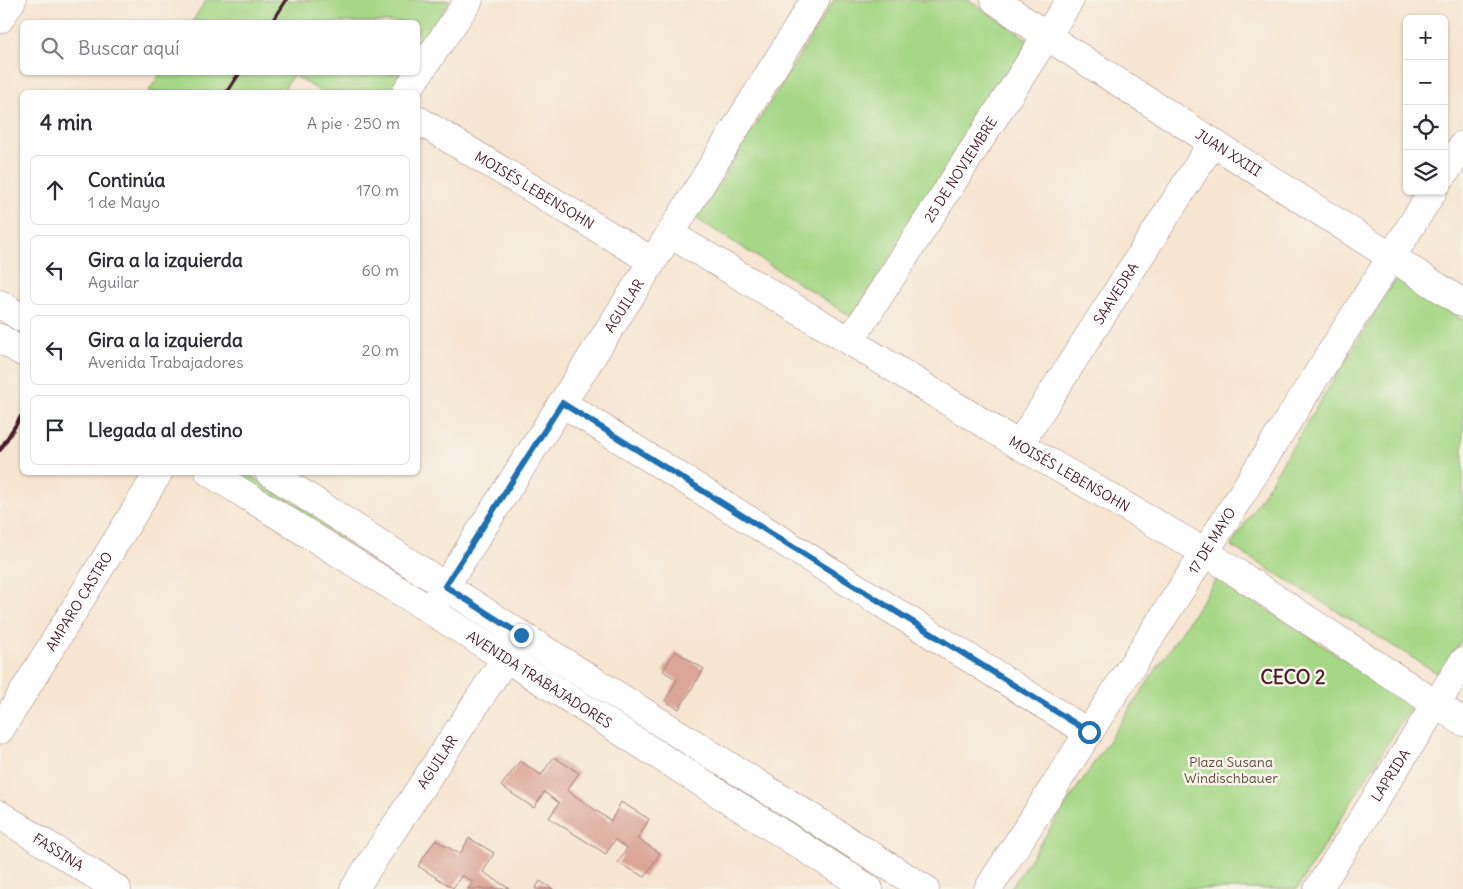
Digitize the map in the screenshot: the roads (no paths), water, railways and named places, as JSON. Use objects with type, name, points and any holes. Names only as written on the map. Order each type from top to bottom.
[{"type":"street","points":[[0,19],[12,0]]},
{"type":"street","points":[[420,72],[469,0]]},
{"type":"street","name":"AGUILAR","points":[[430,610],[670,234],[815,0]]},
{"type":"street","name":"JUAN XXIII","points":[[995,0],[1048,37],[1463,304]]},
{"type":"street","name":"25 DE NOVIEMBRE","points":[[850,341],[1048,37],[1070,0]]},
{"type":"street","points":[[407,90],[418,75]]},
{"type":"street","name":"MOISÉS LEBENSOHN","points":[[420,121],[652,261]]},
{"type":"street","name":"SAAVEDRA","points":[[1019,445],[1212,142]]},
{"type":"street","points":[[1448,168],[1463,145]]},
{"type":"street","name":"17 DE MAYO","points":[[988,889],[1205,552],[1430,195]]},
{"type":"street","name":"MOISÉS LEBENSOHN","points":[[670,234],[850,341],[1019,445],[1205,552],[1463,722]]},
{"type":"street","points":[[0,304],[20,317]]},
{"type":"street","points":[[0,338],[20,351]]},
{"type":"street","points":[[562,403],[1089,732]]},
{"type":"street","name":"AMPARO CASTRO","points":[[0,730],[157,475]]},
{"type":"street","name":"AVENIDA TRABAJADORES","points":[[214,475],[869,889]]},
{"type":"street","name":"AVENIDA TRABAJADORES","points":[[274,475],[521,635],[926,889]]},
{"type":"street","name":"AGUILAR","points":[[354,889],[521,635]]},
{"type":"street","name":"LAPRIDA","points":[[1321,888],[1463,662]]},
{"type":"street","name":"FASSINA","points":[[0,815],[117,889]]},
{"type":"railway","points":[[273,20],[286,0]]},
{"type":"railway","points":[[228,90],[238,75]]},
{"type":"railway","points":[[0,450],[20,418]]},
{"type":"district","name":"CECO 2","points":[[1293,677]]},
{"type":"park label","name":"Plaza Susana Windischbauer","points":[[1231,770]]}]
